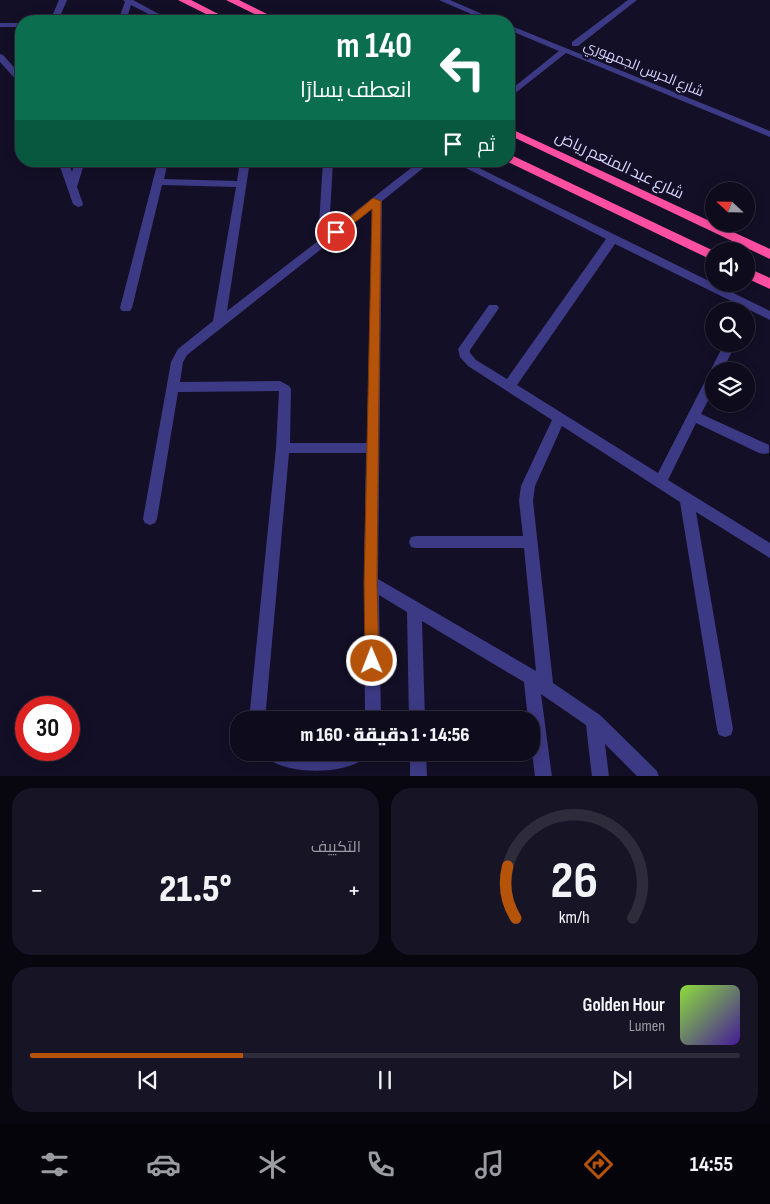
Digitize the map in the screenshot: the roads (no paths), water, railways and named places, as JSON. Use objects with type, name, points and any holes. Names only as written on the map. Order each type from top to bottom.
[{"type":"highway","points":[[183,0],[214,15]]},
{"type":"highway","points":[[231,0],[263,15]]},
{"type":"highway","name":"شارع عبد المنعم رياض","points":[[515,134],[770,254]]},
{"type":"highway","points":[[515,161],[705,253]]},
{"type":"highway","points":[[755,276],[770,284]]},
{"type":"street","points":[[56,15],[62,0]]},
{"type":"street","points":[[124,15],[128,0],[157,15]]},
{"type":"street","points":[[443,0],[479,15]]},
{"type":"street","points":[[575,44],[633,0]]},
{"type":"street","points":[[0,25],[15,25]]},
{"type":"street","name":"شارع الحرس الجمهوري","points":[[515,29],[770,134]]},
{"type":"street","points":[[515,90],[565,50]]},
{"type":"street","points":[[0,57],[15,72]]},
{"type":"street","points":[[65,167],[78,204]]},
{"type":"street","points":[[72,188],[78,167]]},
{"type":"street","points":[[126,308],[162,167]]},
{"type":"street","points":[[219,322],[244,167]]},
{"type":"street","points":[[323,242],[328,167]]},
{"type":"street","points":[[150,519],[177,362],[182,352],[377,201],[416,167]]},
{"type":"street","points":[[469,167],[613,238],[735,302]]},
{"type":"street","points":[[158,182],[241,184]]},
{"type":"street","points":[[373,711],[372,448],[377,201]]},
{"type":"street","points":[[509,386],[613,238]]},
{"type":"street","points":[[493,308],[467,343],[464,354],[472,363],[770,551]]},
{"type":"street","points":[[755,311],[770,316]]},
{"type":"street","points":[[173,387],[283,387],[285,392],[283,448],[258,711]]},
{"type":"street","points":[[660,482],[705,393]]},
{"type":"street","points":[[693,416],[764,448]]},
{"type":"street","points":[[546,688],[526,501],[528,486],[559,418]]},
{"type":"street","points":[[283,448],[372,448]]},
{"type":"street","points":[[687,500],[725,728]]},
{"type":"street","points":[[416,542],[530,542]]},
{"type":"street","points":[[371,583],[531,677],[594,721],[651,776]]},
{"type":"street","points":[[414,609],[417,711]]},
{"type":"street","points":[[531,677],[544,776]]},
{"type":"street","points":[[594,721],[601,776]]},
{"type":"street","points":[[281,761],[287,766],[304,771],[343,767],[353,761]]},
{"type":"street","points":[[418,761],[419,776]]}]
